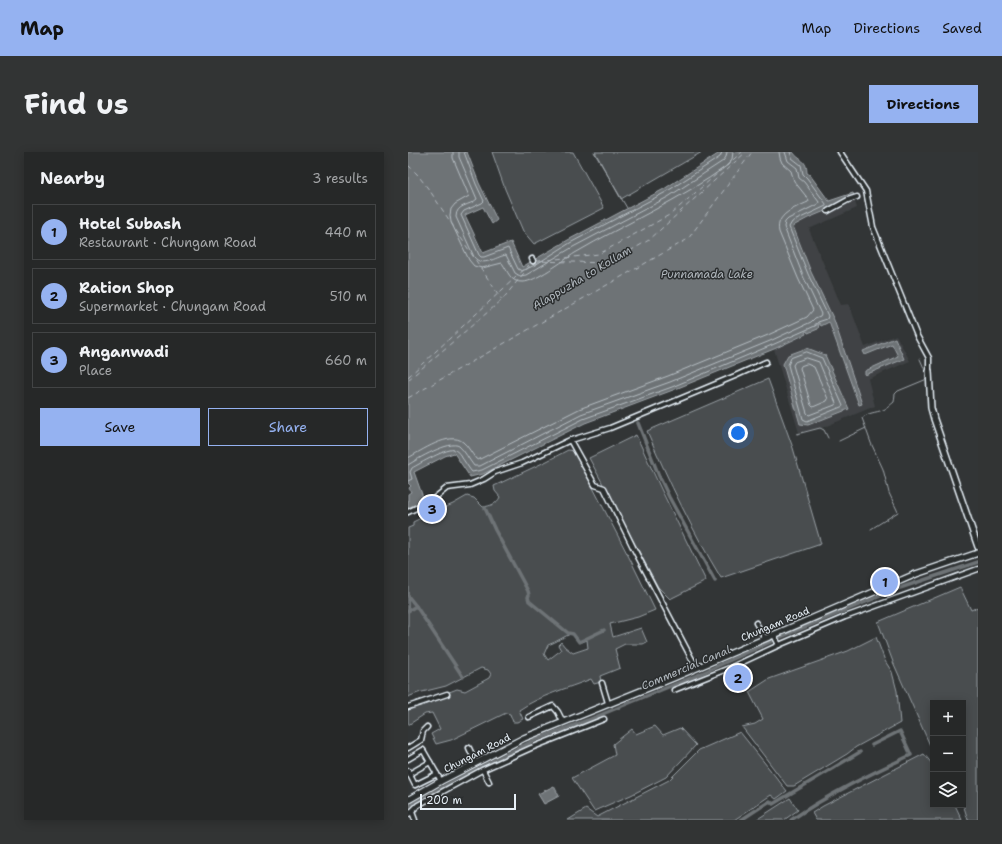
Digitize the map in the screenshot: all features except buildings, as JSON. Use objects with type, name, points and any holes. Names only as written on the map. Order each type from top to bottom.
[{"type":"main road","name":"Chungam Road","points":[[408,799],[524,738],[696,668],[765,638],[774,636],[916,574],[978,553]]},
{"type":"street","points":[[840,152],[867,194],[869,214],[873,227],[917,336],[929,358],[934,419],[978,547]]},
{"type":"street","points":[[828,211],[848,200],[858,197]]},
{"type":"street","points":[[408,512],[432,500],[447,488],[470,485],[495,472],[522,463],[570,440],[610,428],[766,362]]},
{"type":"street","points":[[570,440],[595,485],[604,488],[696,668]]},
{"type":"street","points":[[674,690],[732,667],[779,644],[845,617],[978,569]]},
{"type":"street","points":[[756,623],[765,638]]},
{"type":"street","points":[[774,636],[779,644]]},
{"type":"street","points":[[602,683],[608,703]]},
{"type":"street","points":[[408,707],[447,694]]},
{"type":"street","points":[[529,717],[553,706],[563,722]]},
{"type":"street","points":[[415,820],[410,813],[418,805],[483,770],[531,748],[604,719]]},
{"type":"street","points":[[408,748],[421,740],[423,731],[427,727]]},
{"type":"street","points":[[469,748],[476,763]]},
{"type":"street","points":[[408,758],[423,750],[441,781]]},
{"type":"street","points":[[430,762],[409,773],[415,785],[437,774]]},
{"type":"street","points":[[483,770],[489,782]]},
{"type":"shaded area","points":[[492,152],[573,152],[604,208],[534,244],[523,231],[505,189]]},
{"type":"shaded area","points":[[595,152],[702,152],[621,199]]},
{"type":"shaded area","points":[[854,199],[857,208],[809,229],[841,305],[849,304],[865,347],[896,335],[910,361],[868,379],[875,406],[822,428],[799,433],[774,349],[806,334],[805,332],[815,326],[815,324],[820,322],[821,325],[811,272],[793,226],[808,218]]},
{"type":"shaded area","points":[[768,379],[793,448],[821,544],[721,578],[681,506],[647,431]]},
{"type":"shaded area","points":[[636,435],[706,581],[670,599],[658,587],[589,458]]},
{"type":"shaded area","points":[[568,450],[574,451],[655,610],[638,617],[610,624],[613,637],[641,628],[647,642],[643,644],[625,644],[615,649],[620,668],[600,676],[601,682],[594,684],[591,679],[536,700],[519,710],[523,719],[517,722],[513,722],[510,714],[506,713],[451,740],[436,744],[431,734],[440,729],[432,713],[425,714],[408,725],[408,708],[457,689],[465,691],[489,678],[491,674],[488,670],[481,668],[446,686],[408,697],[408,528],[413,526],[413,522],[425,516],[429,519],[440,514],[439,510],[467,496],[474,498],[483,507],[493,504],[500,497],[495,491],[494,486]],"holes":[[[573,633],[580,643],[587,640],[588,648],[573,653],[561,642],[558,645],[561,650],[548,660],[544,654],[548,645]]]},
{"type":"shaded area","points":[[960,587],[971,610],[978,607],[978,820],[968,820],[964,808],[966,808],[966,700],[930,700],[930,745],[893,662],[878,622]]},
{"type":"shaded area","points":[[876,637],[885,661],[892,672],[897,691],[900,723],[856,747],[794,786],[787,786],[742,727],[755,724],[763,719],[749,692],[769,679],[848,651]]},
{"type":"shaded area","points":[[655,726],[663,735],[680,728],[696,745],[666,777],[631,795],[594,811],[572,778],[615,755],[613,744],[632,729],[636,734]]},
{"type":"shaded area","points":[[740,732],[787,791],[776,799],[771,795],[734,820],[568,820],[586,809],[597,817],[669,780],[699,750]]},
{"type":"shaded area","points":[[924,754],[930,761],[930,808],[956,808],[962,820],[816,820],[812,813]]},
{"type":"shaded area","points":[[790,798],[798,810],[784,820],[756,820]]},
{"type":"water","name":"Punnamada Lake","points":[[408,152],[467,152],[479,183],[497,220],[492,224],[483,207],[465,215],[483,253],[511,242],[522,267],[568,240],[664,189],[721,152],[793,152],[806,165],[807,173],[829,201],[853,193],[854,196],[854,199],[808,218],[793,226],[811,272],[834,320],[862,404],[859,405],[829,322],[821,326],[819,323],[815,324],[815,326],[819,324],[818,329],[808,333],[807,331],[805,332],[806,334],[774,349],[673,390],[585,423],[483,474],[470,477],[454,453],[445,456],[414,472],[424,500],[408,508],[408,494],[411,492],[409,488],[411,486],[408,483]]},
{"type":"water","points":[[895,338],[904,359],[865,375],[865,371],[898,356],[892,344],[865,355],[863,351]]},
{"type":"water","points":[[807,348],[825,355],[849,409],[808,425],[800,424],[783,364],[788,355]]},
{"type":"water","points":[[554,786],[559,796],[544,804],[538,794]]},
{"type":"waterway","points":[[594,152],[627,208]]},
{"type":"waterway","points":[[871,529],[898,512],[889,493],[883,469],[862,418],[888,407],[894,402],[895,394],[898,391],[927,379],[920,359]]},
{"type":"waterway","points":[[638,423],[669,497],[715,581]]},
{"type":"waterway","points":[[797,434],[820,428],[824,430],[828,438]]},
{"type":"waterway","points":[[839,441],[866,428]]},
{"type":"waterway","points":[[485,508],[495,530],[528,591],[529,601],[568,633],[573,634],[579,642],[604,630]]},
{"type":"waterway","name":"Commercial Canal","points":[[408,806],[535,740],[700,674],[781,637],[900,588],[978,562]]},
{"type":"waterway","points":[[408,596],[416,606],[408,611]]},
{"type":"waterway","points":[[416,606],[463,677]]},
{"type":"waterway","points":[[791,820],[850,785],[911,755],[900,731],[872,745]]},
{"type":"waterway","points":[[741,820],[770,801],[773,804],[860,752]]},
{"type":"ferry route","points":[[539,261],[599,254],[671,214],[742,152]]},
{"type":"ferry route","points":[[534,261],[609,263],[649,240],[746,152]]},
{"type":"ferry route","points":[[408,398],[688,239],[752,152]]},
{"type":"ferry route","points":[[408,165],[430,191],[502,300]]},
{"type":"ferry route","points":[[408,380],[502,300],[532,263]]},
{"type":"ferry route","points":[[408,377],[529,265]]},
{"type":"place","name":"Anganwadi","points":[[432,509]]},
{"type":"place","name":"Hotel Subash","points":[[885,582]]},
{"type":"place","name":"Ration Shop","points":[[738,678]]},
{"type":"water label","name":"Alappuzha to Kollam","points":[[582,278]]}]
